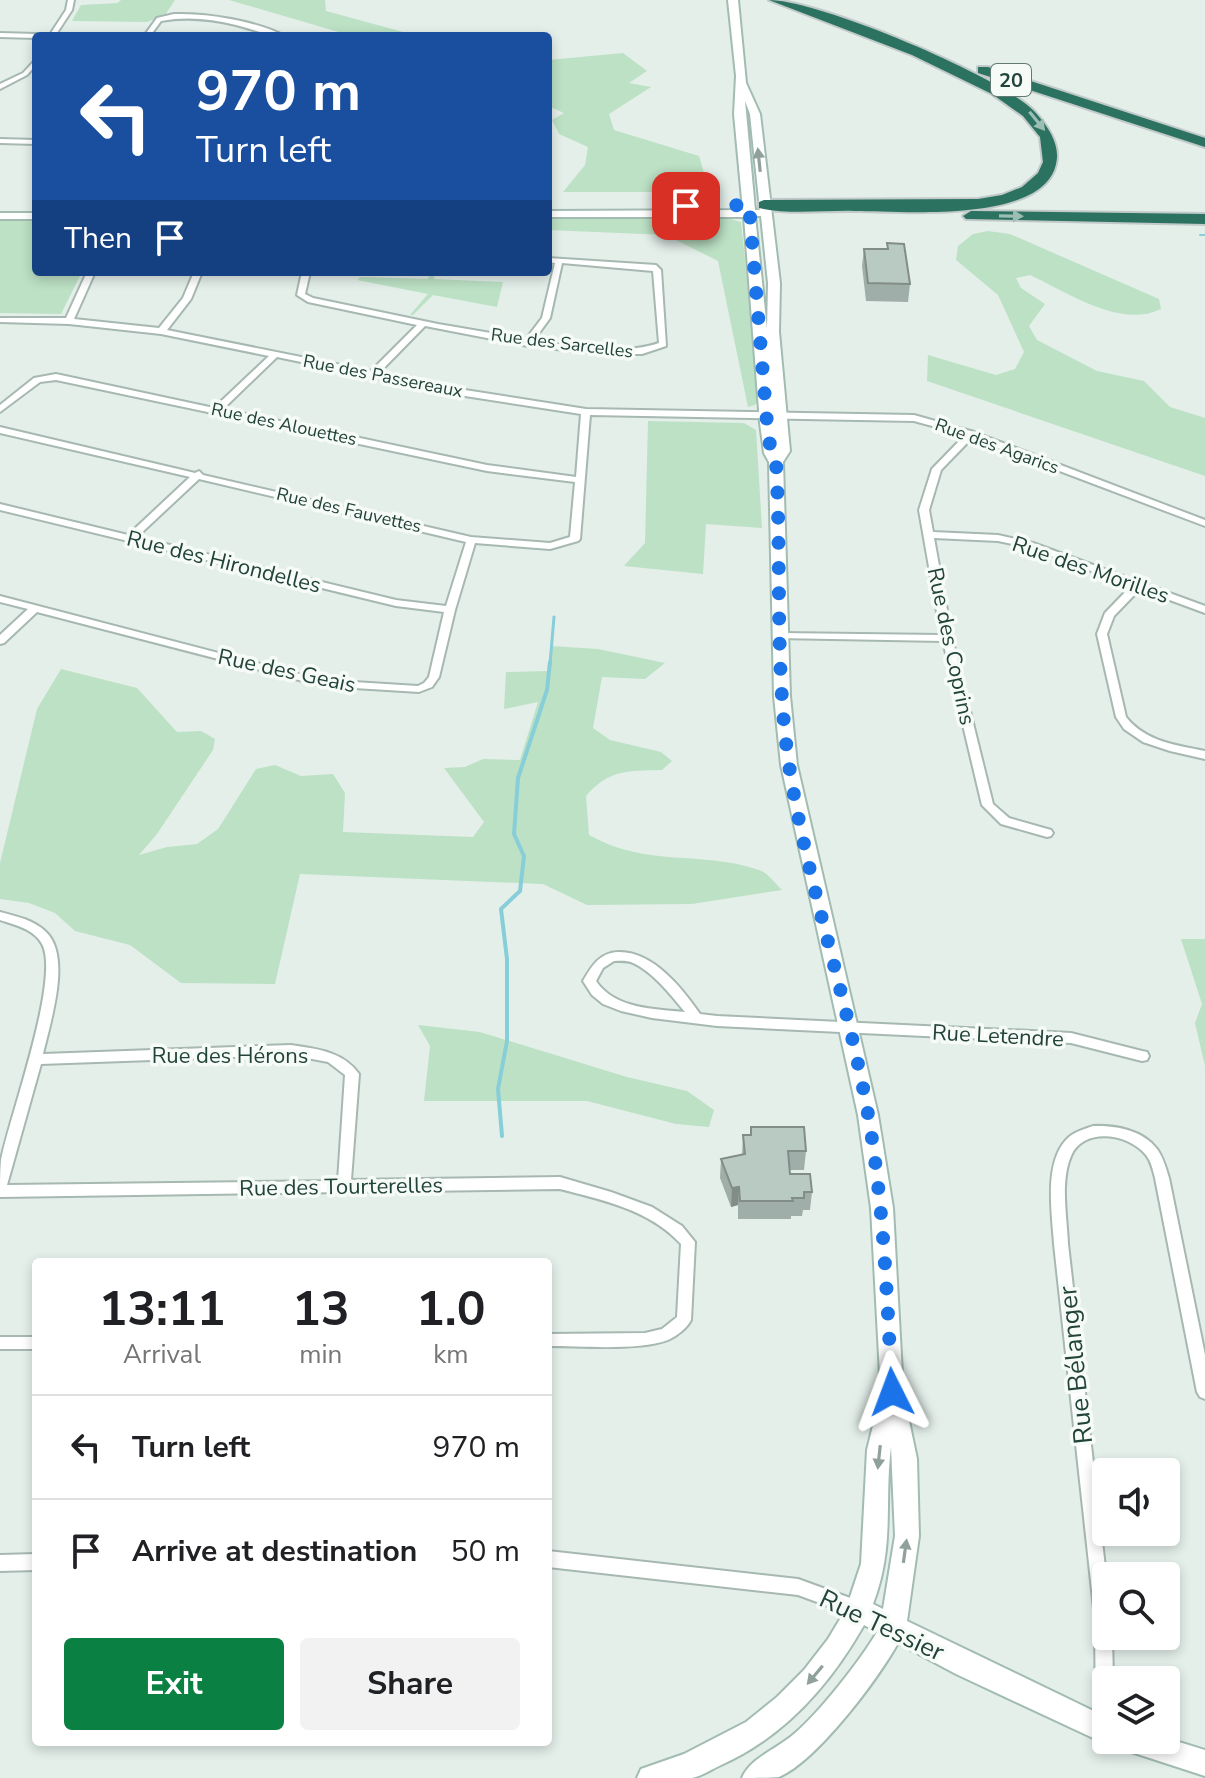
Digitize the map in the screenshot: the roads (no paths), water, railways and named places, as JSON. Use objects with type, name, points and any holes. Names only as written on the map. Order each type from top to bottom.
[{"type":"highway","name":"20","points":[[775,0],[1205,143]]},
{"type":"highway","points":[[757,209],[946,207],[981,203],[1028,190],[1040,181],[1048,168],[1052,154],[1048,136],[1038,119],[1021,104],[961,71],[817,15]]},
{"type":"highway","points":[[757,209],[1205,219]]},
{"type":"main road","points":[[733,0],[741,76],[755,114],[757,209],[773,416],[771,453],[776,462],[780,636],[789,765],[805,845],[851,1027],[882,1208],[892,1392],[905,1459],[907,1536],[893,1628],[874,1661],[804,1743],[755,1778]]},
{"type":"main road","points":[[0,207],[32,207]]},
{"type":"main road","points":[[552,207],[757,209]]},
{"type":"main road","points":[[552,214],[757,209]]},
{"type":"main road","points":[[0,216],[32,216]]},
{"type":"main road","points":[[650,1778],[726,1748],[759,1728],[798,1695],[830,1657],[858,1609],[871,1577],[876,1540],[878,1454],[892,1392]]},
{"type":"main road","name":"Rue Tessier","points":[[858,1609],[1092,1724]]},
{"type":"main road","points":[[1176,1754],[1205,1763]]},
{"type":"street","points":[[55,32],[69,10],[71,0]]},
{"type":"street","points":[[149,32],[154,22],[170,17],[212,18],[257,32]]},
{"type":"street","points":[[0,35],[32,36]]},
{"type":"street","points":[[0,87],[25,74],[32,66]]},
{"type":"street","points":[[0,141],[32,142]]},
{"type":"street","name":"Rue des Sarcelles","points":[[305,276],[300,291],[305,298],[528,343],[635,354],[658,350],[663,344],[657,270],[653,267],[552,260]]},
{"type":"street","points":[[528,343],[546,318],[559,261]]},
{"type":"street","points":[[69,321],[89,276]]},
{"type":"street","points":[[161,331],[187,299],[196,276]]},
{"type":"street","name":"Rue des Passereaux","points":[[0,320],[69,321],[161,331],[465,393],[586,412],[773,416]]},
{"type":"street","points":[[374,373],[424,322]]},
{"type":"street","points":[[218,409],[276,354]]},
{"type":"street","name":"Rue des Alouettes","points":[[0,409],[31,383],[48,377],[218,409],[487,468],[578,480]]},
{"type":"street","name":"Rue des Fauvettes","points":[[0,430],[199,474],[471,540],[541,546],[565,544],[575,539],[586,412]]},
{"type":"street","name":"Rue des Agarics","points":[[773,416],[914,418],[971,434],[1205,523]]},
{"type":"street","name":"Rue des Coprins","points":[[971,434],[948,454],[930,484],[924,510],[947,638],[988,805],[1005,821],[1047,833]]},
{"type":"street","points":[[130,538],[199,474]]},
{"type":"street","name":"Rue des Hirondelles","points":[[3,511],[130,538],[396,603],[450,610]]},
{"type":"street","name":"Rue des Morilles","points":[[928,535],[1013,540],[1205,610]]},
{"type":"street","name":"Rue des Geais","points":[[0,599],[322,683],[409,690],[428,685],[434,677],[471,540]]},
{"type":"street","points":[[1138,585],[1109,615],[1102,634],[1121,717],[1127,728],[1140,738],[1205,755]]},
{"type":"street","points":[[0,641],[35,608]]},
{"type":"street","points":[[780,636],[947,638]]},
{"type":"street","points":[[0,916],[34,927],[51,947],[54,973],[35,1059],[0,1189]]},
{"type":"street","name":"Rue Letendre","points":[[696,1018],[688,1005],[632,957],[611,957],[591,974],[589,981],[593,991],[610,1002],[652,1012],[696,1018],[1071,1038],[1142,1056]]},
{"type":"street","name":"Rue des Hérons","points":[[35,1059],[291,1050],[328,1055],[343,1062],[352,1074],[344,1187]]},
{"type":"street","name":"Rue Bélanger","points":[[1104,1666],[1103,1618],[1061,1244],[1059,1186],[1066,1151],[1077,1139],[1094,1132],[1115,1129],[1152,1151],[1162,1178],[1205,1392]]},
{"type":"street","name":"Rue des Tourterelles","points":[[0,1189],[560,1183],[605,1195],[674,1224],[688,1242],[684,1320],[666,1334],[645,1339],[552,1340]]},
{"type":"street","points":[[0,1343],[32,1343]]},
{"type":"street","name":"Rue Tessier","points":[[552,1559],[798,1587],[858,1609]]},
{"type":"street","points":[[0,1563],[32,1562]]},
{"type":"waterway","points":[[1200,235],[1205,235]]},
{"type":"waterway","points":[[550,664],[554,617]]},
{"type":"waterway","points":[[502,1136],[498,1089],[507,1041],[507,959],[501,909],[520,891],[524,856],[514,834],[518,778],[547,690],[550,662]]}]
